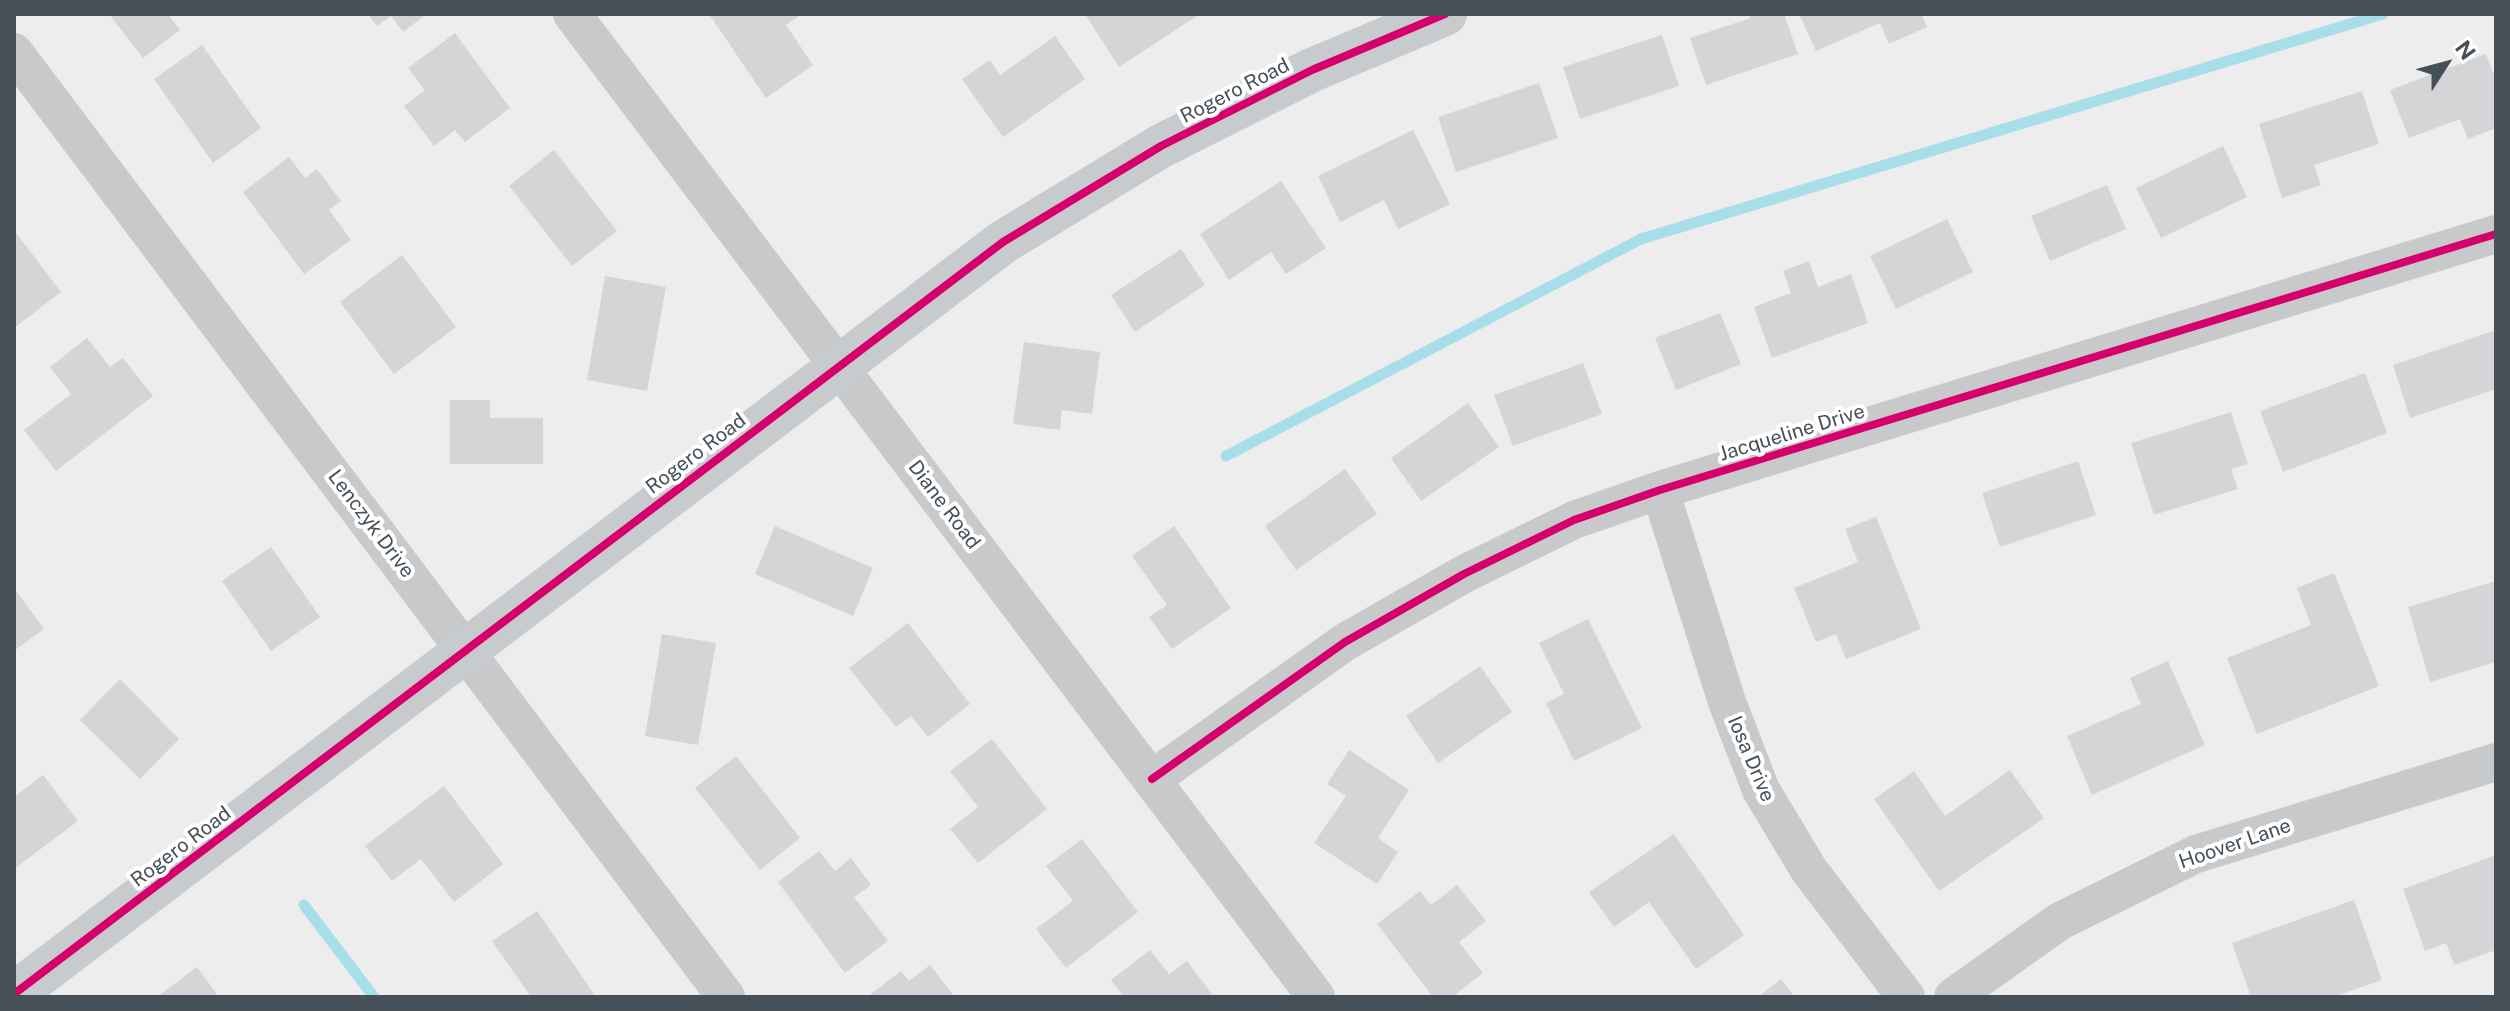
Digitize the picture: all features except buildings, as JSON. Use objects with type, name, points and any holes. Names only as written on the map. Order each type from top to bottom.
[{"type":"street","name":"Diane Road","points":[[572,14],[1316,997]]},
{"type":"street","name":"Rogero Road","points":[[22,993],[465,650],[1003,242],[1161,146],[1312,70],[1445,14]]},
{"type":"street","name":"Lenczyk Drive","points":[[14,52],[726,997]]},
{"type":"street","name":"Jacqueline Drive","points":[[1152,779],[1345,642],[1437,589],[1574,520],[1660,490],[2496,234]]},
{"type":"street","name":"Iosa Drive","points":[[1660,490],[1727,702],[1761,790],[1809,870],[1906,997]]},
{"type":"street","name":"Hoover Lane","points":[[1953,997],[2060,921],[2196,854],[2496,762]]},
{"type":"waterway","points":[[1226,456],[1641,239],[2383,14]]},
{"type":"waterway","points":[[304,905],[374,997]]},
{"type":"cycle path","points":[[14,994],[1003,242],[1161,146],[1312,70],[1445,14]]},
{"type":"cycle path","points":[[1152,779],[1345,642],[1464,574],[1574,520],[1660,490],[2496,234]]}]
